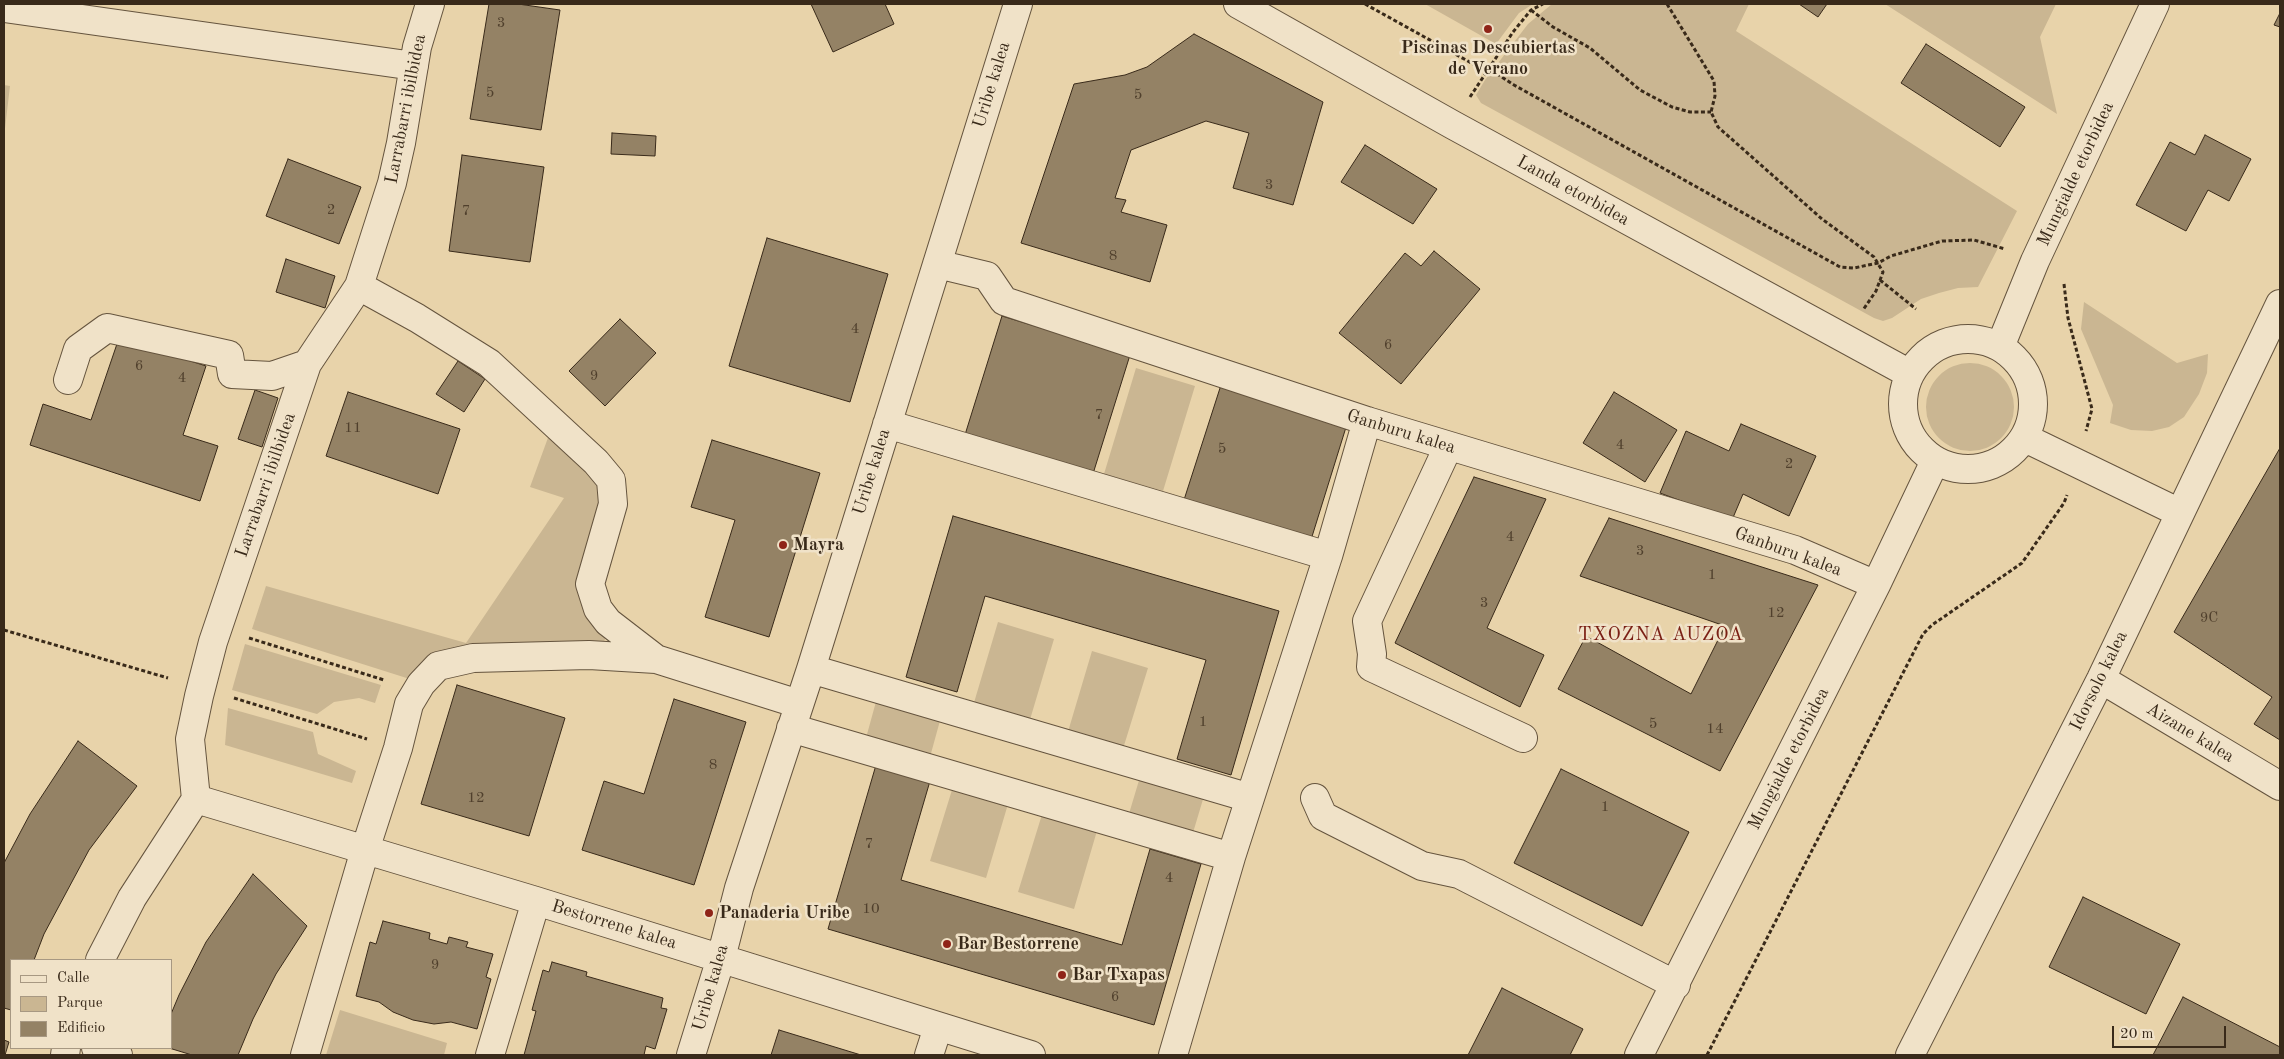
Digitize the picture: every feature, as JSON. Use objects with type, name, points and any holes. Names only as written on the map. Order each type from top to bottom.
[{"type":"street","name":"Larrabarri ibilbidea","points":[[196,800],[190,739],[199,696],[218,628],[307,364],[359,286],[392,183],[417,47],[430,4]]},
{"type":"street","name":"Uribe kalea","points":[[692,1055],[721,958],[739,888],[811,669],[1018,4]]},
{"type":"street","name":"Landa etorbidea","points":[[1238,4],[1453,125],[1910,374]]},
{"type":"street","name":"Mungialde etorbidea","points":[[2000,347],[2035,261],[2155,4]]},
{"type":"street","points":[[4,8],[414,66]]},
{"type":"street","name":"Ganburu kalea","points":[[937,264],[987,276],[1004,301],[1367,422],[1794,550],[1876,585]]},
{"type":"street","points":[[359,286],[417,318],[489,363],[596,462],[611,480],[613,504],[590,584],[598,609],[608,622],[656,659],[795,716],[1231,857]]},
{"type":"street","name":"Idorsolo kalea","points":[[1910,1055],[2101,679],[2280,304]]},
{"type":"street","points":[[68,380],[78,349],[107,328],[229,354],[232,374],[272,376],[307,364]]},
{"type":"street","points":[[1959,339],[1980,339],[2000,347],[2017,359],[2028,377],[2034,397],[2033,418],[2025,438],[2012,454],[1995,465],[1974,470],[1954,468],[1935,461],[1920,448],[1908,432],[1903,413],[1903,393],[1910,374],[1922,358],[1939,345],[1959,339]]},
{"type":"street","points":[[1173,1055],[1231,857],[1328,556],[1367,422]]},
{"type":"street","points":[[887,424],[1328,556]]},
{"type":"street","points":[[2025,438],[2180,513]]},
{"type":"street","points":[[1448,447],[1367,622],[1372,667],[1523,738]]},
{"type":"street","name":"Mungialde etorbidea","points":[[1639,1055],[1676,985],[1876,585],[1935,461]]},
{"type":"street","points":[[305,1055],[410,704],[418,690],[438,666],[473,658],[589,655],[656,659]]},
{"type":"street","points":[[811,669],[1250,798]]},
{"type":"street","name":"Aizane kalea","points":[[2101,679],[2280,786]]},
{"type":"street","points":[[1315,798],[1322,816],[1422,866],[1459,874],[1676,985]]},
{"type":"street","points":[[101,959],[132,898],[196,800]]},
{"type":"street","name":"Bestorrene kalea","points":[[196,800],[536,901],[1031,1055]]},
{"type":"street","points":[[490,1055],[536,901]]},
{"type":"street","points":[[929,1055],[938,1027]]},
{"type":"street","points":[[99,1049],[118,1055]]},
{"type":"path","points":[[1364,4],[1475,65],[1488,68],[1523,90],[1840,267],[1854,268],[1878,263],[1891,256],[1942,241],[1974,240],[2035,261],[2063,274],[2068,318],[2092,409],[2078,464],[2064,503],[2022,563],[1932,625],[1923,634],[1707,1055]]},
{"type":"path","points":[[1453,125],[1488,68],[1531,10],[1543,4]]},
{"type":"path","points":[[1667,4],[1714,81],[1711,112],[1718,127],[1822,219],[1874,257],[1883,272],[1876,291],[1847,340]]},
{"type":"path","points":[[1531,10],[1553,27],[1590,48],[1640,90],[1672,107],[1690,112],[1711,112]]},
{"type":"path","points":[[1880,280],[1916,308]]},
{"type":"path","points":[[218,628],[418,690]]},
{"type":"green space","name":"Piscinas Descubiertas de Verano","points":[[1425,4],[1533,4],[1519,13],[1496,44]]},
{"type":"green space","points":[[1552,4],[1749,4],[1736,31],[2017,211],[1978,287],[1958,288],[1921,299],[1892,318],[1883,321],[1874,318],[1481,103],[1476,95],[1485,80],[1528,24]]},
{"type":"green space","points":[[1885,4],[2056,4],[2040,37],[2057,114]]},
{"type":"green space","points":[[4,85],[10,86],[4,137]]},
{"type":"green space","points":[[2084,302],[2177,363],[2208,354],[2207,373],[2199,394],[2184,417],[2169,427],[2152,431],[2131,430],[2110,423],[2113,405],[2081,329]]},
{"type":"green space","points":[[1970,363],[1987,366],[1995,370],[2007,382],[2011,390],[2014,407],[2011,424],[2007,432],[1995,444],[1987,448],[1970,451],[1953,448],[1945,444],[1933,432],[1929,424],[1926,407],[1929,390],[1933,382],[1945,370],[1953,366]]},
{"type":"green space","points":[[1136,368],[1195,386],[1163,491],[1104,474]]},
{"type":"green space","points":[[549,435],[599,479],[604,502],[580,587],[592,625],[608,632],[603,644],[416,681],[252,629],[266,586],[466,643],[564,498],[530,487]]},
{"type":"green space","points":[[998,622],[1054,639],[1029,723],[973,706]]},
{"type":"green space","points":[[245,644],[381,685],[375,703],[359,698],[334,702],[317,714],[232,690]]},
{"type":"green space","points":[[1092,651],[1148,668],[1122,752],[1067,735]]},
{"type":"green space","points":[[877,698],[941,717],[930,757],[866,738]]},
{"type":"green space","points":[[228,708],[313,732],[318,754],[356,771],[352,783],[225,745]]},
{"type":"green space","points":[[956,777],[1011,794],[986,878],[930,861]]},
{"type":"green space","points":[[1140,777],[1204,796],[1192,836],[1128,817]]},
{"type":"green space","points":[[1044,808],[1099,824],[1074,909],[1018,892]]},
{"type":"green space","points":[[340,1010],[447,1043],[444,1055],[326,1055]]},
{"type":"building","points":[[489,4],[518,4],[560,10],[541,130],[470,119]]},
{"type":"building","points":[[811,4],[885,4],[894,24],[833,52]]},
{"type":"building","points":[[1799,4],[1827,4],[1818,17]]},
{"type":"building","points":[[2280,13],[2280,27],[2274,25]]},
{"type":"building","points":[[1194,34],[1323,102],[1293,205],[1233,188],[1249,133],[1206,121],[1131,150],[1115,198],[1126,200],[1121,212],[1167,225],[1150,282],[1021,243],[1074,84],[1125,75],[1147,67]]},
{"type":"building","points":[[1926,44],[2025,107],[2000,147],[1901,83]]},
{"type":"building","points":[[612,133],[656,136],[655,156],[611,154]]},
{"type":"building","points":[[2205,135],[2251,159],[2229,201],[2208,190],[2186,231],[2136,205],[2170,142],[2195,155]]},
{"type":"building","points":[[1365,145],[1437,189],[1413,224],[1341,182]]},
{"type":"building","points":[[462,155],[544,167],[530,262],[449,251]]},
{"type":"building","points":[[288,159],[361,187],[339,244],[266,216]]},
{"type":"building","points":[[767,238],[888,274],[850,402],[729,366]]},
{"type":"building","points":[[1434,251],[1480,289],[1401,384],[1339,333],[1405,253],[1421,266]]},
{"type":"building","points":[[286,259],[335,276],[325,308],[276,292]]},
{"type":"building","points":[[1002,316],[1130,355],[1092,477],[964,438]]},
{"type":"building","points":[[620,319],[656,353],[605,406],[569,371]]},
{"type":"building","points":[[119,338],[206,366],[183,435],[218,446],[200,501],[30,445],[43,404],[91,420]]},
{"type":"building","points":[[458,361],[485,379],[464,412],[436,394]]},
{"type":"building","points":[[1221,385],[1347,424],[1310,543],[1183,503]]},
{"type":"building","points":[[255,390],[278,398],[262,447],[238,439]]},
{"type":"building","points":[[348,392],[460,429],[438,494],[326,456]]},
{"type":"building","points":[[1614,392],[1677,430],[1645,482],[1583,443]]},
{"type":"building","points":[[1741,424],[1816,456],[1789,516],[1743,494],[1732,520],[1660,493],[1686,431],[1729,451]]},
{"type":"building","points":[[712,440],[820,473],[769,637],[705,617],[735,520],[691,507]]},
{"type":"building","points":[[2280,448],[2280,740],[2254,724],[2272,697],[2174,632]]},
{"type":"building","points":[[1474,477],[1546,499],[1487,628],[1544,655],[1520,707],[1395,643]]},
{"type":"building","points":[[953,516],[1279,611],[1231,775],[1177,759],[1206,660],[985,596],[957,692],[906,677]]},
{"type":"building","points":[[1609,518],[1818,585],[1720,771],[1558,689],[1586,636],[1691,694],[1725,626],[1580,576]]},
{"type":"building","points":[[457,685],[565,718],[529,836],[421,804]]},
{"type":"building","points":[[674,699],[746,722],[694,885],[582,850],[604,781],[644,794]]},
{"type":"building","points":[[78,741],[137,786],[89,850],[44,934],[34,959],[10,959],[10,1010],[4,1008],[4,863],[30,814]]},
{"type":"building","points":[[876,765],[930,781],[901,880],[1122,945],[1150,849],[1201,864],[1154,1025],[828,929]]},
{"type":"building","points":[[1561,769],[1689,832],[1642,926],[1514,863]]},
{"type":"building","points":[[253,874],[307,926],[276,974],[253,1019],[238,1055],[192,1055],[172,1049],[172,1012],[206,942]]},
{"type":"building","points":[[2083,897],[2180,944],[2146,1014],[2049,967]]},
{"type":"building","points":[[383,921],[430,933],[429,939],[447,944],[449,937],[468,942],[466,947],[493,954],[486,977],[491,979],[477,1029],[451,1022],[434,1024],[413,1020],[393,1012],[379,1002],[356,996],[370,942],[376,944]]},
{"type":"building","points":[[552,962],[587,972],[586,976],[663,998],[661,1008],[667,1009],[655,1049],[646,1046],[644,1055],[524,1055],[536,1011],[532,1010],[543,970],[549,972]]},
{"type":"building","points":[[1502,988],[1583,1029],[1570,1055],[1468,1055]]},
{"type":"building","points":[[2183,997],[2280,1047],[2280,1055],[2153,1055]]},
{"type":"building","points":[[779,1030],[861,1055],[771,1055]]},
{"type":"building","points":[[4,1040],[9,1042],[5,1055],[4,1055]]},
{"type":"place","name":"Piscinas Descubiertas de Verano","points":[[1488,29]]},
{"type":"place","name":"Mayra","points":[[783,545]]},
{"type":"place","name":"Panaderia Uribe","points":[[709,913]]},
{"type":"place","name":"Bar Bestorrene","points":[[947,944]]},
{"type":"place","name":"Bar Txapas","points":[[1062,975]]},
{"type":"district","name":"TXOZNA AUZOA","points":[[1661,635]]}]
